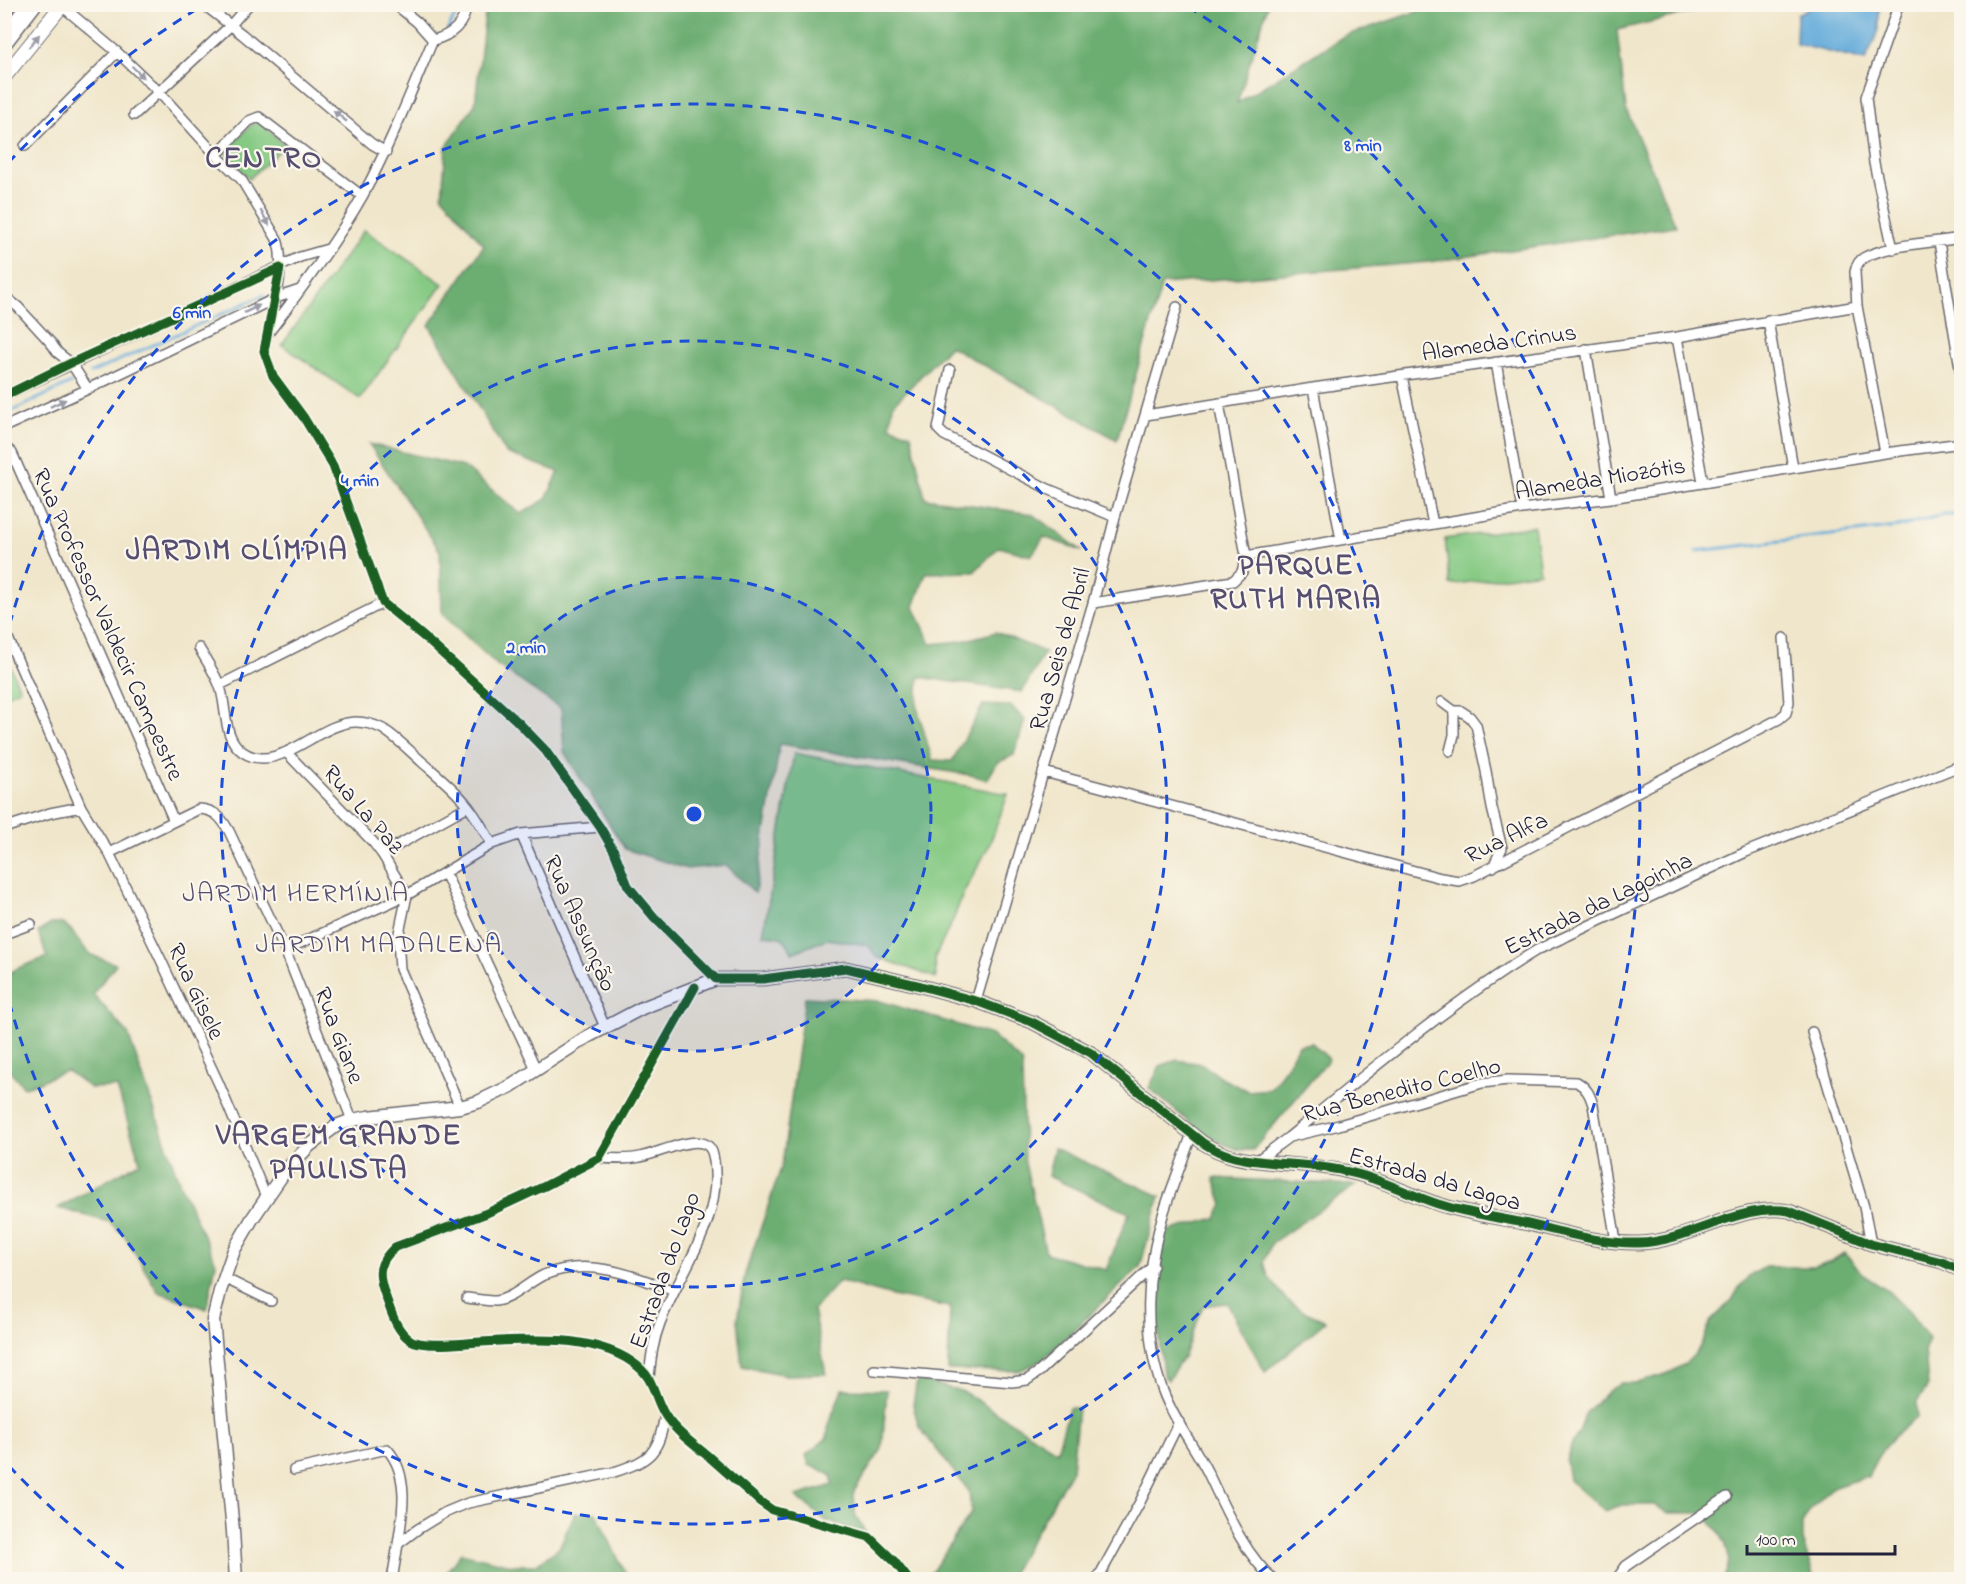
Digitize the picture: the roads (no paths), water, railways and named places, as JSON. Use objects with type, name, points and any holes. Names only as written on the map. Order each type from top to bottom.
[{"type":"highway","points":[[9,34],[32,4]]},
{"type":"highway","points":[[9,34],[37,4]]},
{"type":"main road","points":[[4,77],[63,5]]},
{"type":"street","points":[[202,4],[372,144],[386,152]]},
{"type":"street","points":[[134,115],[230,26],[249,4]]},
{"type":"street","points":[[395,4],[417,22],[433,40]]},
{"type":"street","points":[[433,40],[445,38],[454,30],[461,22],[467,4]]},
{"type":"street","points":[[1893,249],[1874,163],[1866,97],[1899,4]]},
{"type":"street","points":[[63,5],[158,91],[241,179],[262,213],[279,246],[280,268],[264,351],[273,376],[304,418],[333,466],[383,603],[424,636],[518,721],[545,750],[600,827],[614,851],[628,886],[654,917],[716,980]]},
{"type":"street","points":[[267,334],[300,290],[362,196],[386,152],[433,40]]},
{"type":"street","points":[[25,146],[117,52]]},
{"type":"street","points":[[216,155],[249,121],[259,117],[362,196]]},
{"type":"street","points":[[1885,453],[1857,306],[1855,272],[1863,258],[1893,249],[1962,238]]},
{"type":"street","points":[[1939,242],[1962,380]]},
{"type":"street","points":[[4,396],[300,257],[328,249]]},
{"type":"street","points":[[4,427],[276,298],[300,290]]},
{"type":"street","points":[[4,296],[24,314],[58,353],[71,363],[88,389]]},
{"type":"street","name":"Alameda Crinus","points":[[1146,415],[1313,388],[1677,337],[1857,306]]},
{"type":"street","name":"Rua Seis de Abril","points":[[976,1001],[1177,307]]},
{"type":"street","points":[[1768,320],[1793,468]]},
{"type":"street","points":[[1677,337],[1703,482]]},
{"type":"street","points":[[1586,349],[1611,498]]},
{"type":"street","points":[[1496,362],[1522,509]]},
{"type":"street","points":[[950,370],[938,429],[944,435],[1048,489],[1115,517]]},
{"type":"street","points":[[1402,376],[1433,524]]},
{"type":"street","points":[[1313,388],[1341,540]]},
{"type":"street","points":[[1093,603],[1233,581],[1242,572],[1246,556],[1219,403]]},
{"type":"street","name":"Alameda Miozótis","points":[[1246,556],[1522,509],[1611,498],[1885,453],[1962,444]]},
{"type":"street","name":"Rua Professor Valdecir Campestre","points":[[4,446],[12,453],[174,820]]},
{"type":"street","points":[[220,686],[383,603]]},
{"type":"street","name":"Rua Gisele","points":[[4,629],[81,807],[109,853],[211,1065],[266,1197]]},
{"type":"street","name":"Rua Alfa","points":[[1044,772],[1459,881],[1493,867],[1779,719],[1786,713],[1789,702],[1784,638]]},
{"type":"street","points":[[199,648],[220,686],[229,732],[242,751],[250,756],[262,758],[287,753],[323,730],[341,724],[358,722],[381,728],[444,781],[468,806],[492,844]]},
{"type":"street","points":[[1442,702],[1454,711],[1461,711],[1470,717],[1476,725],[1502,848],[1493,867]]},
{"type":"street","points":[[1449,751],[1454,735],[1454,711]]},
{"type":"street","name":"Rua La Paz","points":[[287,753],[382,854],[407,895]]},
{"type":"street","name":"Estrada da Lagoinha","points":[[1289,1137],[1396,1049],[1510,967],[1538,950],[1746,852],[1962,765]]},
{"type":"street","points":[[382,854],[468,806]]},
{"type":"street","points":[[4,828],[50,813],[81,807]]},
{"type":"street","name":"Rua Giane","points":[[109,853],[199,809],[210,810],[218,815],[229,831],[285,950],[352,1120]]},
{"type":"street","points":[[285,950],[407,895],[492,844],[521,834],[600,827]]},
{"type":"street","name":"Rua Assunção","points":[[521,834],[605,1027]]},
{"type":"street","points":[[444,873],[536,1070]]},
{"type":"street","points":[[407,895],[398,938],[400,969],[460,1107]]},
{"type":"street","points":[[4,934],[31,924]]},
{"type":"street","name":"Estrada da Lagoa","points":[[352,1120],[460,1107],[495,1095],[605,1027],[642,1008],[716,980],[763,979],[846,968],[976,1001],[1032,1022],[1091,1053],[1214,1151],[1241,1160],[1344,1171],[1371,1178],[1409,1194],[1456,1209],[1601,1240],[1636,1244],[1671,1240],[1748,1213],[1777,1209],[1789,1211],[1871,1244],[1942,1262],[1962,1271]]},
{"type":"street","points":[[695,987],[599,1158],[486,1213],[395,1246],[386,1255],[379,1273],[395,1320],[401,1332],[411,1341],[451,1344],[560,1341],[612,1352],[632,1362],[649,1377],[665,1414],[695,1445],[767,1507],[869,1537],[894,1561],[909,1580]]},
{"type":"street","points":[[1812,1032],[1864,1207],[1871,1244]]},
{"type":"street","name":"Rua Benedito Coelho","points":[[1254,1162],[1289,1137],[1339,1125],[1482,1083],[1508,1080],[1577,1082],[1585,1087],[1593,1105],[1616,1241]]},
{"type":"street","points":[[236,1580],[213,1320],[234,1250],[266,1197],[285,1171],[309,1146],[336,1126],[352,1120]]},
{"type":"street","points":[[1192,1133],[1163,1215],[1153,1266],[1148,1317],[1152,1349],[1163,1393],[1252,1555],[1274,1580]]},
{"type":"street","name":"Estrada do Lago","points":[[599,1158],[619,1160],[638,1158],[692,1143],[705,1144],[712,1150],[716,1174],[712,1206],[703,1234],[674,1291],[652,1349],[649,1377]]},
{"type":"street","points":[[874,1370],[1012,1382],[1027,1380],[1040,1371],[1153,1266]]},
{"type":"street","points":[[467,1299],[496,1301],[507,1297],[543,1275],[563,1269],[609,1269],[625,1272],[674,1291]]},
{"type":"street","points":[[224,1278],[271,1301]]},
{"type":"street","points":[[398,1544],[444,1513],[468,1503],[614,1472],[632,1466],[645,1459],[659,1443],[665,1414]]},
{"type":"street","points":[[1097,1580],[1140,1502],[1179,1422]]},
{"type":"street","points":[[294,1470],[387,1449],[396,1459],[402,1483],[404,1511],[392,1580]]},
{"type":"street","points":[[1616,1580],[1626,1566],[1727,1497]]},
{"type":"water","points":[[1817,4],[1879,5],[1879,30],[1865,61],[1796,44],[1797,14]]},
{"type":"waterway","points":[[447,31],[454,18],[455,4]]},
{"type":"waterway","points":[[91,373],[264,295]]},
{"type":"waterway","points":[[4,415],[71,383]]},
{"type":"waterway","points":[[1697,551],[1898,527],[1943,515],[1962,515]]},
{"type":"district","name":"CENTRO","points":[[264,157]]},
{"type":"district","name":"JARDIM OLÍMPIA","points":[[237,549]]},
{"type":"district","name":"PARQUE RUTH MARIA","points":[[1296,581]]},
{"type":"district","name":"JARDIM HERMÍNIA","points":[[296,892]]},
{"type":"district","name":"JARDIM MADALENA","points":[[379,943]]},
{"type":"district","name":"VARGEM GRANDE PAULISTA","points":[[339,1151]]}]
